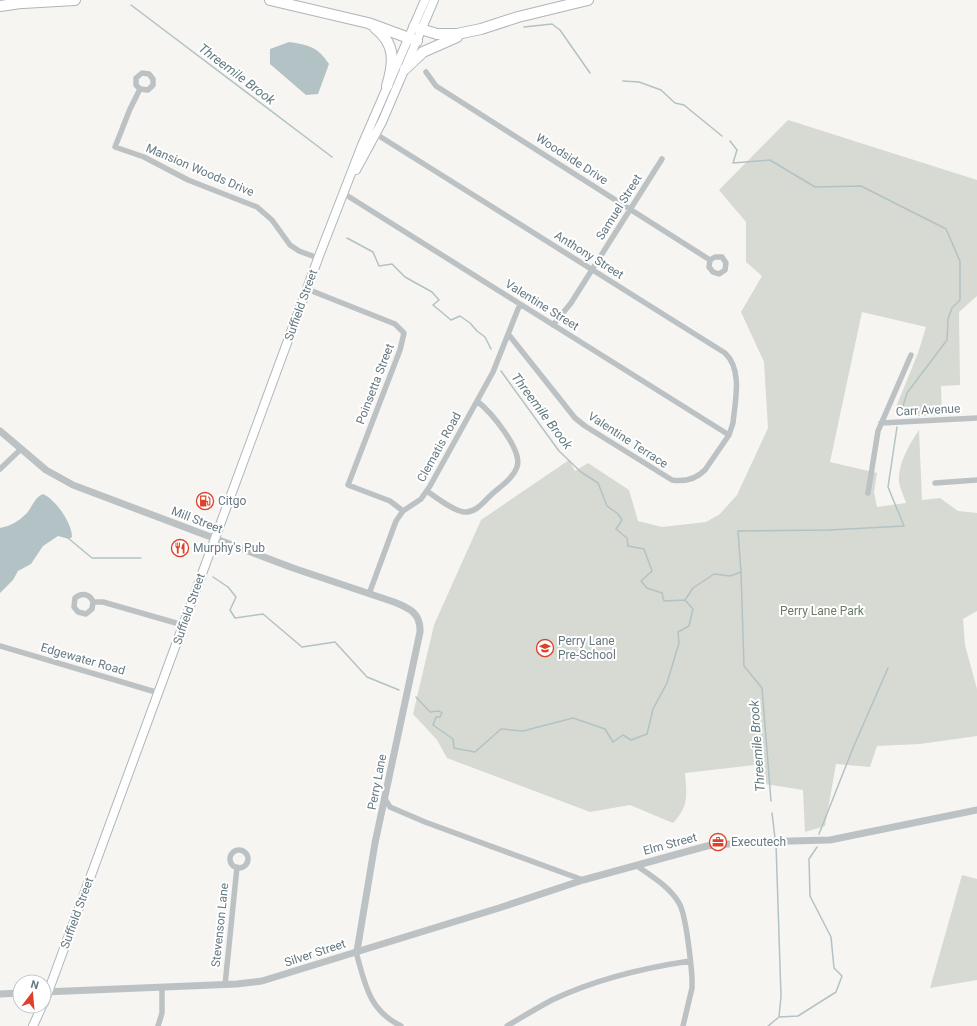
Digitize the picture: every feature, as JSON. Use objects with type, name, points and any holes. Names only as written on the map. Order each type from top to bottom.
[{"type":"highway","points":[[0,6],[45,0]]},
{"type":"highway","points":[[23,3],[74,0]]},
{"type":"highway","points":[[270,0],[368,23],[413,40]]},
{"type":"highway","points":[[405,69],[426,50],[468,32],[518,17],[588,0]]},
{"type":"highway","points":[[368,23],[382,34],[392,52],[392,66],[387,86]]},
{"type":"highway","points":[[418,28],[442,35],[468,32]]},
{"type":"main road","name":"Suffield Street","points":[[418,28],[425,0]]},
{"type":"main road","name":"Suffield Street","points":[[52,976],[159,693],[213,539],[368,129],[387,86],[434,0]]},
{"type":"main road","name":"Suffield Street","points":[[343,193],[376,134],[405,69],[413,40]]},
{"type":"main road","points":[[33,1026],[38,1014]]},
{"type":"street","name":"Woodside Drive","points":[[426,72],[436,86],[710,260]]},
{"type":"street","name":"Mansion Woods Drive","points":[[140,90],[130,109],[115,147],[144,157],[188,180],[257,207],[272,220],[290,245],[299,251],[318,258]]},
{"type":"street","name":"Anthony Street","points":[[368,129],[731,358],[735,367],[736,377],[733,423],[729,435]]},
{"type":"street","name":"Samuel Street","points":[[553,325],[568,308],[662,159]]},
{"type":"street","name":"Valentine Street","points":[[343,193],[729,435]]},
{"type":"street","name":"Poinsetta Street","points":[[307,289],[395,324],[404,333],[400,350],[348,485],[394,503],[404,511]]},
{"type":"street","name":"Clematis Road","points":[[369,594],[396,521],[404,511],[421,499],[427,491],[493,372],[520,304]]},
{"type":"street","name":"Valentine Terrace","points":[[508,335],[575,418],[665,478],[679,481],[694,479],[700,475],[729,435]]},
{"type":"street","points":[[868,493],[872,463],[881,423],[911,355]]},
{"type":"street","points":[[427,491],[459,510],[470,512],[478,507],[515,470],[518,461],[516,452],[493,416],[477,401]]},
{"type":"street","name":"Carr Avenue","points":[[881,423],[977,418]]},
{"type":"street","name":"Mill Street","points":[[0,431],[46,470],[73,485],[213,539],[409,609],[419,618]]},
{"type":"street","points":[[0,469],[21,450]]},
{"type":"street","points":[[934,483],[977,480]]},
{"type":"street","points":[[93,602],[103,602],[183,625]]},
{"type":"street","name":"Perry Lane","points":[[356,952],[375,843],[420,632],[419,618]]},
{"type":"street","name":"Edgewater Road","points":[[0,646],[159,693]]},
{"type":"street","points":[[385,799],[390,807],[425,822],[583,880]]},
{"type":"street","name":"Elm Street","points":[[583,880],[707,846],[775,841],[830,840],[977,810]]},
{"type":"street","points":[[636,865],[664,885],[682,909],[690,961],[692,988],[683,1026]]},
{"type":"street","name":"Stevenson Lane","points":[[225,984],[237,867]]},
{"type":"street","name":"Silver Street","points":[[52,992],[262,981],[499,908],[583,880]]},
{"type":"street","points":[[356,952],[374,1005],[389,1020],[401,1026]]},
{"type":"street","points":[[507,1026],[551,1000],[596,983],[637,970],[690,961]]},
{"type":"street","points":[[158,1026],[162,1013],[162,987]]},
{"type":"street","points":[[0,994],[12,993]]},
{"type":"green space","name":"Perry Lane Park","points":[[788,120],[977,180],[977,296],[959,312],[960,385],[941,386],[942,415],[919,416],[894,412],[918,353],[926,327],[862,312],[830,462],[877,473],[874,492],[877,507],[906,503],[899,482],[900,468],[908,448],[919,430],[922,500],[940,498],[958,511],[977,513],[977,611],[963,619],[965,645],[977,689],[977,736],[920,744],[877,746],[870,767],[836,764],[825,826],[805,832],[803,790],[759,783],[755,765],[685,773],[686,800],[682,811],[673,823],[630,805],[590,812],[447,758],[437,740],[413,714],[434,625],[481,520],[569,460],[575,471],[588,463],[629,490],[638,521],[662,527],[706,522],[720,514],[737,495],[768,428],[764,362],[741,312],[762,276],[746,262],[746,222],[719,190]]},
{"type":"green space","points":[[962,875],[977,879],[977,980],[930,988]]},
{"type":"shaded area","points":[[289,42],[302,44],[317,50],[329,64],[318,94],[306,95],[270,64],[270,49]]},
{"type":"shaded area","points":[[43,494],[53,501],[62,512],[69,525],[72,537],[69,539],[58,536],[43,546],[31,564],[18,571],[13,580],[0,593],[0,528],[15,523],[27,513],[38,497]]},
{"type":"waterway","name":"Threemile Brook","points":[[131,5],[332,157]]},
{"type":"waterway","points":[[524,27],[552,24],[560,30],[590,73]]},
{"type":"waterway","points":[[623,81],[639,82],[661,90],[675,103],[684,105],[722,136]]},
{"type":"waterway","points":[[730,141],[737,150],[733,163],[770,160],[815,187],[861,186],[946,229],[960,261],[960,300],[952,308],[948,319],[947,340],[907,393],[900,416]]},
{"type":"waterway","name":"Threemile Brook","points":[[347,238],[373,252],[379,266],[392,264],[405,277],[432,292],[439,300],[433,305],[451,320],[460,316],[470,323],[485,337],[491,349]]},
{"type":"waterway","name":"Threemile Brook","points":[[501,371],[559,451],[581,472],[598,483],[607,506],[618,514],[622,520],[616,529],[627,538],[628,546],[644,549],[652,571],[641,581],[647,588],[662,593],[664,601],[685,600],[693,588],[714,574],[730,576],[741,572],[744,666],[762,688],[771,801]]},
{"type":"waterway","points":[[741,572],[738,531],[829,530],[904,526],[888,487],[897,427]]},
{"type":"waterway","points":[[68,538],[92,558],[141,558]]},
{"type":"waterway","points":[[213,577],[228,587],[236,597],[230,610],[235,618],[263,614],[302,647],[335,642],[367,677],[399,690]]},
{"type":"waterway","points":[[416,697],[430,712],[439,711],[442,713],[440,717],[436,717],[433,725],[453,739],[454,748],[475,752],[501,729],[523,731],[573,718],[605,729],[613,742],[623,735],[631,740],[647,734],[653,709],[667,683],[679,643],[678,632],[689,626],[693,609],[685,600]]},
{"type":"waterway","points":[[819,834],[853,748],[888,668]]},
{"type":"waterway","name":"Threemile Brook","points":[[772,813],[775,838]]},
{"type":"waterway","name":"Threemile Brook","points":[[768,1026],[779,1017],[781,996],[776,844]]},
{"type":"waterway","points":[[779,1017],[798,1016],[836,992],[842,976],[834,968],[831,937],[810,896],[809,859],[817,847]]},
{"type":"place","name":"Citgo","points":[[205,501]]},
{"type":"place","name":"Murphy's Pub","points":[[180,548]]},
{"type":"place","name":"Perry Lane Pre-School","points":[[545,648]]},
{"type":"place","name":"Executech","points":[[718,842]]}]
